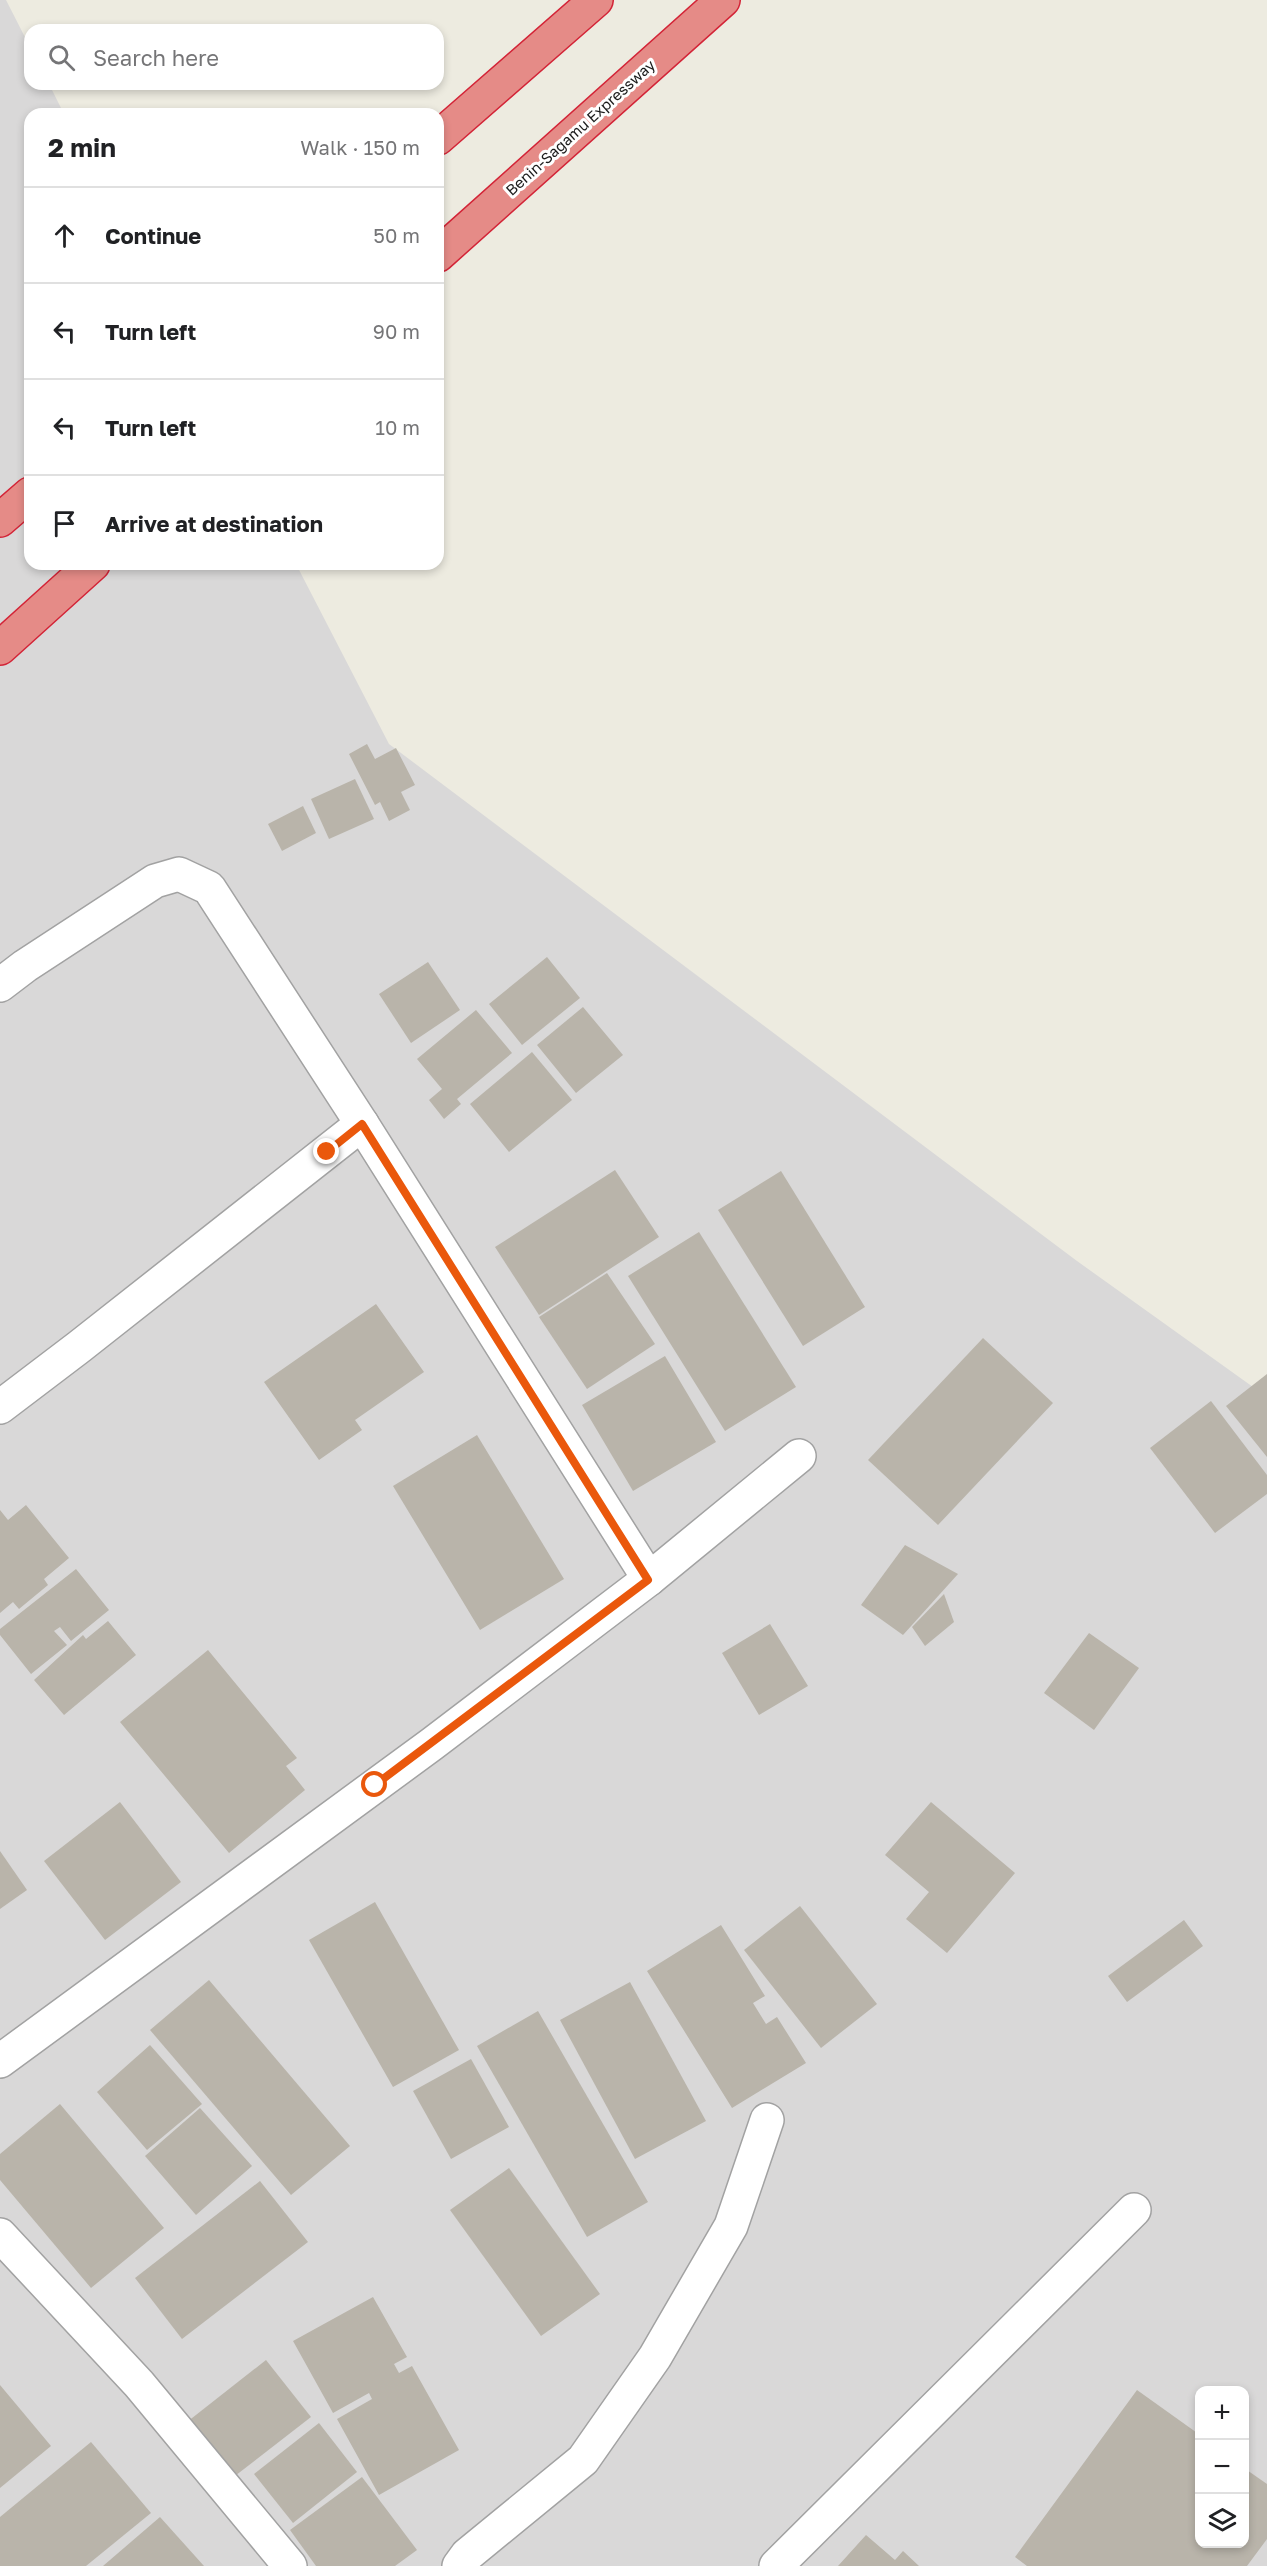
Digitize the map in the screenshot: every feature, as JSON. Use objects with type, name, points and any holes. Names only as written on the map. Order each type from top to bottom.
[{"type":"highway","points":[[444,133],[596,0]]},
{"type":"highway","name":"Benin-Sagamu Expressway","points":[[444,250],[723,0]]},
{"type":"highway","points":[[0,520],[24,499]]},
{"type":"highway","points":[[0,648],[86,570]]},
{"type":"street","points":[[0,985],[25,966],[155,881],[179,874],[209,888],[362,1124],[648,1580]]},
{"type":"street","points":[[0,1407],[80,1347],[362,1124]]},
{"type":"street","points":[[0,2061],[432,1744],[648,1580],[799,1456]]},
{"type":"street","points":[[459,2566],[467,2555],[583,2460],[655,2357],[731,2226],[767,2120]]},
{"type":"street","points":[[776,2566],[1134,2210]]},
{"type":"street","points":[[0,2235],[138,2384],[290,2566]]},
{"type":"shaded area","points":[[0,0],[6,0],[24,35],[24,90],[52,90],[61,108],[24,108],[24,570],[299,570],[389,744],[1077,1261],[1267,1397],[1267,2566],[0,2566]]},
{"type":"building","points":[[367,744],[375,759],[396,748],[415,785],[401,792],[410,810],[389,821],[380,802],[375,805],[349,754]]},
{"type":"building","points":[[355,779],[374,819],[329,839],[311,799]]},
{"type":"building","points":[[303,806],[316,833],[282,851],[268,824]]},
{"type":"building","points":[[547,957],[580,998],[522,1045],[489,1004]]},
{"type":"building","points":[[428,962],[460,1010],[411,1043],[379,994]]},
{"type":"building","points":[[583,1007],[623,1055],[576,1093],[537,1045]]},
{"type":"building","points":[[476,1010],[512,1053],[457,1099],[461,1104],[444,1119],[429,1100],[442,1089],[417,1059]]},
{"type":"building","points":[[532,1052],[572,1100],[509,1152],[470,1104]]},
{"type":"building","points":[[615,1170],[659,1237],[539,1315],[495,1247]]},
{"type":"building","points":[[781,1171],[865,1307],[803,1346],[718,1210]]},
{"type":"building","points":[[699,1232],[796,1387],[725,1431],[628,1276]]},
{"type":"building","points":[[607,1273],[655,1344],[587,1389],[539,1317]]},
{"type":"building","points":[[376,1304],[424,1372],[355,1420],[362,1430],[319,1460],[264,1382]]},
{"type":"building","points":[[983,1338],[1053,1403],[938,1525],[868,1460]]},
{"type":"building","points":[[665,1356],[716,1442],[633,1491],[582,1405]]},
{"type":"building","points":[[1267,1374],[1267,1457],[1226,1406]]},
{"type":"building","points":[[1211,1401],[1267,1475],[1267,1494],[1215,1533],[1150,1448]]},
{"type":"building","points":[[477,1435],[564,1579],[480,1630],[393,1486]]},
{"type":"building","points":[[26,1505],[69,1558],[44,1579],[48,1585],[19,1609],[13,1602],[0,1613],[0,1510],[8,1520]]},
{"type":"building","points":[[905,1545],[958,1574],[903,1635],[861,1605]]},
{"type":"building","points":[[76,1569],[109,1610],[71,1641],[60,1627],[54,1631],[67,1645],[31,1674],[0,1635],[0,1629]]},
{"type":"building","points":[[944,1594],[954,1622],[925,1646],[912,1627]]},
{"type":"building","points":[[108,1621],[136,1655],[64,1715],[34,1680],[83,1635],[86,1639]]},
{"type":"building","points":[[770,1624],[808,1686],[759,1715],[722,1653]]},
{"type":"building","points":[[1089,1633],[1139,1668],[1094,1730],[1044,1693]]},
{"type":"building","points":[[208,1650],[297,1758],[286,1766],[305,1790],[229,1853],[120,1722]]},
{"type":"building","points":[[120,1802],[181,1882],[105,1940],[44,1861]]},
{"type":"building","points":[[931,1802],[1015,1873],[947,1953],[906,1919],[929,1892],[885,1855]]},
{"type":"building","points":[[0,1851],[27,1890],[0,1909]]},
{"type":"building","points":[[375,1902],[459,2050],[393,2087],[309,1940]]},
{"type":"building","points":[[800,1906],[877,2004],[821,2048],[744,1950]]},
{"type":"building","points":[[1184,1920],[1203,1946],[1127,2002],[1108,1976]]},
{"type":"building","points":[[721,1925],[765,1996],[753,2003],[766,2024],[777,2017],[806,2063],[732,2108],[647,1971]]},
{"type":"building","points":[[209,1980],[350,2146],[291,2195],[150,2030]]},
{"type":"building","points":[[630,1982],[706,2121],[635,2159],[560,2020]]},
{"type":"building","points":[[538,2011],[648,2202],[587,2237],[477,2046]]},
{"type":"building","points":[[150,2045],[202,2104],[147,2150],[97,2092]]},
{"type":"building","points":[[471,2059],[509,2127],[451,2159],[413,2091]]},
{"type":"building","points":[[60,2104],[164,2228],[91,2288],[0,2180],[0,2154]]},
{"type":"building","points":[[200,2108],[252,2166],[196,2215],[145,2156]]},
{"type":"building","points":[[509,2168],[600,2294],[541,2336],[450,2210]]},
{"type":"building","points":[[260,2181],[308,2242],[182,2339],[135,2278]]},
{"type":"building","points":[[373,2297],[407,2357],[394,2364],[399,2373],[412,2366],[459,2450],[379,2495],[337,2419],[372,2399],[369,2393],[333,2413],[293,2341]]},
{"type":"building","points":[[266,2360],[311,2417],[231,2479],[187,2422]]},
{"type":"building","points":[[0,2385],[51,2446],[0,2488]]},
{"type":"building","points":[[1137,2390],[1195,2431],[1195,2548],[1249,2548],[1249,2471],[1267,2484],[1267,2539],[1247,2566],[1027,2566],[1015,2557]]},
{"type":"building","points":[[319,2423],[357,2472],[293,2523],[254,2474]]},
{"type":"building","points":[[91,2442],[151,2513],[86,2566],[0,2566],[0,2517]]},
{"type":"building","points":[[362,2477],[417,2550],[395,2566],[316,2566],[290,2530]]},
{"type":"building","points":[[160,2517],[204,2566],[103,2566]]},
{"type":"building","points":[[866,2535],[895,2560],[903,2551],[919,2566],[838,2566]]},
{"type":"route","points":[[327,1152],[362,1124],[648,1580],[375,1785]]}]
